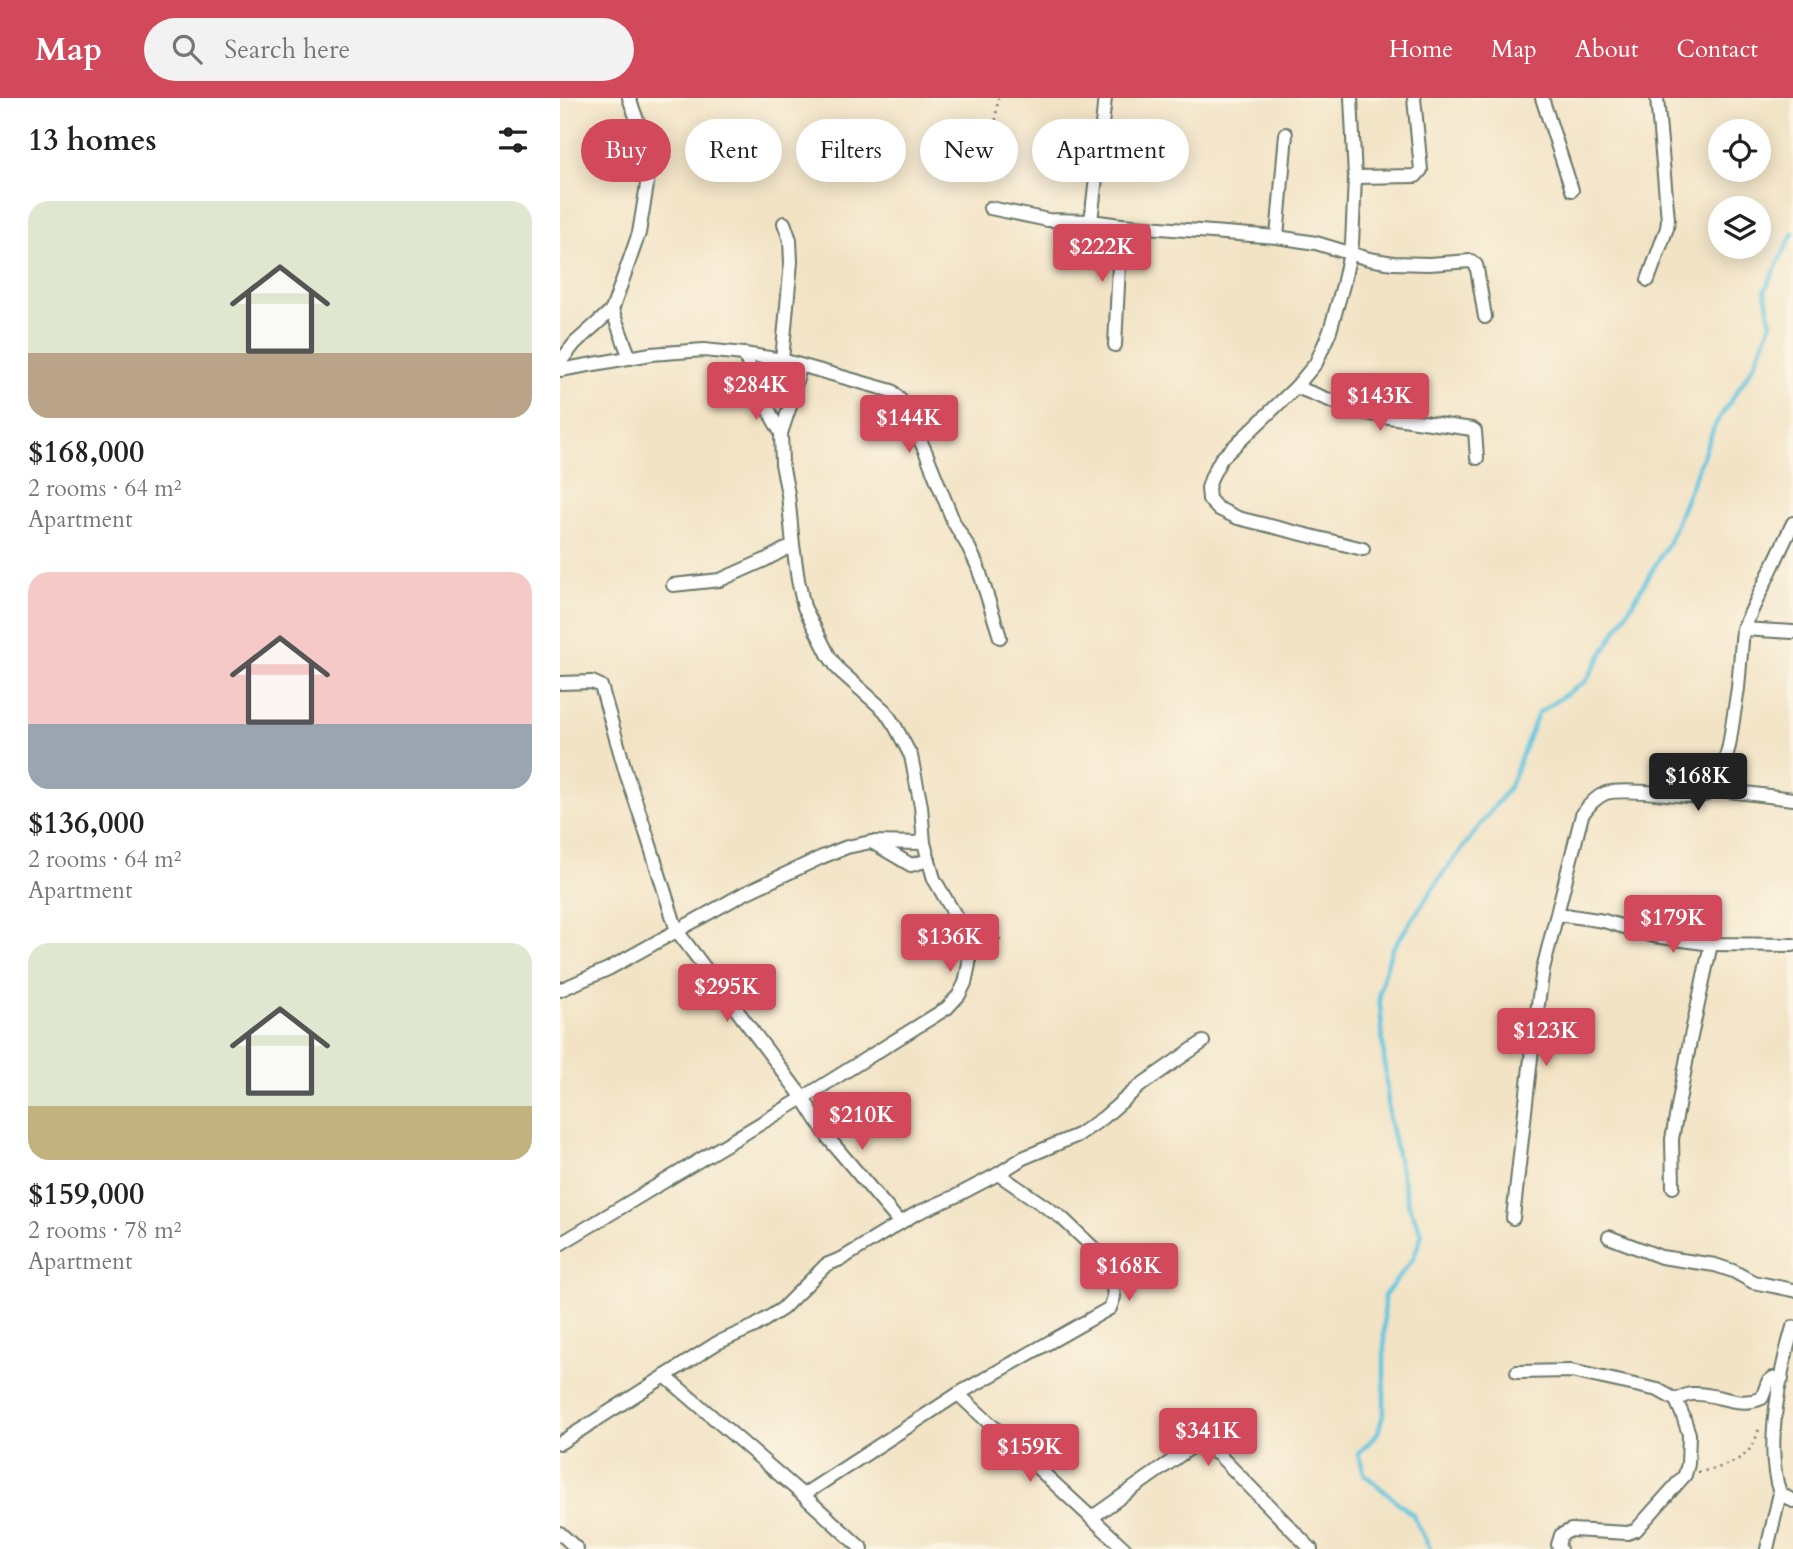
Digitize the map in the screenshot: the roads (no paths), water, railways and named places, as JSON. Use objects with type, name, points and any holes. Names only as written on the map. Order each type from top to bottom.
[{"type":"street","points":[[560,362],[575,343],[612,310],[639,233],[648,185],[643,136],[629,98]]},
{"type":"street","points":[[1091,221],[1105,98]]},
{"type":"street","points":[[1351,98],[1354,216],[1350,253],[1330,331],[1316,363],[1296,387],[1221,459],[1208,488],[1209,499],[1217,508],[1238,518],[1363,549]]},
{"type":"street","points":[[1355,177],[1419,174],[1421,170],[1414,98]]},
{"type":"street","points":[[1542,98],[1572,190]]},
{"type":"street","points":[[1648,280],[1668,219],[1657,98]]},
{"type":"street","points":[[1277,237],[1286,134]]},
{"type":"street","points":[[990,208],[1048,220],[1091,221],[1277,237],[1316,243],[1393,263],[1473,262],[1477,269],[1485,317]]},
{"type":"street","points":[[782,360],[791,262],[790,240],[784,223]]},
{"type":"street","points":[[1115,345],[1121,225]]},
{"type":"street","points":[[612,310],[630,358]]},
{"type":"street","points":[[560,370],[650,354],[704,350],[782,360],[892,391],[903,403],[954,523],[978,567],[1000,636]]},
{"type":"street","points":[[560,1244],[947,1008],[959,995],[965,983],[969,964],[967,945],[958,920],[934,879],[924,843],[921,806],[911,755],[885,711],[839,670],[804,607],[797,580],[780,433],[744,354]]},
{"type":"street","points":[[780,433],[800,366]]},
{"type":"street","points":[[1296,387],[1360,412],[1472,429],[1476,436],[1477,458]]},
{"type":"street","points":[[1513,1218],[1533,1040],[1544,970],[1582,815],[1589,804],[1606,793],[1620,791],[1696,797],[1707,794],[1719,782],[1729,746],[1743,629],[1793,523]]},
{"type":"street","points":[[673,585],[720,580],[793,545]]},
{"type":"street","points":[[1743,629],[1793,632]]},
{"type":"street","points":[[560,683],[592,682],[601,686],[677,931],[803,1098],[829,1139],[900,1223]]},
{"type":"street","points":[[1713,789],[1793,799]]},
{"type":"street","points":[[560,990],[608,969],[743,894],[822,857],[847,847],[871,842],[924,843]]},
{"type":"street","points":[[871,842],[911,865],[929,860]]},
{"type":"street","points":[[1558,914],[1604,921],[1654,936],[1711,944],[1793,945]]},
{"type":"street","points":[[1673,1187],[1672,1139],[1711,944]]},
{"type":"street","points":[[560,1443],[717,1343],[755,1326],[782,1309],[826,1265],[843,1258],[915,1214],[957,1196],[1023,1158],[1078,1135],[1103,1118],[1141,1085],[1203,1042]]},
{"type":"street","points":[[803,1495],[958,1394],[1110,1308],[1114,1297],[1112,1279],[1105,1259],[1062,1217],[998,1174]]},
{"type":"street","points":[[1609,1237],[1661,1257],[1715,1265],[1753,1282],[1793,1290]]},
{"type":"street","points":[[1767,1549],[1780,1493],[1774,1472],[1773,1434],[1787,1347],[1793,1327]]},
{"type":"street","points":[[1517,1372],[1571,1371],[1658,1390],[1676,1400],[1689,1434],[1685,1475],[1636,1530],[1628,1534],[1571,1530],[1561,1535],[1558,1545],[1560,1549]]},
{"type":"street","points":[[665,1376],[862,1549]]},
{"type":"street","points":[[1676,1400],[1689,1394],[1735,1402],[1753,1402],[1762,1398],[1768,1382],[1773,1378],[1782,1379]]},
{"type":"street","points":[[958,1394],[1125,1549]]},
{"type":"street","points":[[1091,1518],[1193,1446],[1204,1446],[1219,1455],[1311,1549]]},
{"type":"street","points":[[1780,1493],[1793,1501]]},
{"type":"waterway","points":[[1430,1549],[1413,1515],[1365,1475],[1358,1454],[1378,1433],[1384,1411],[1384,1296],[1413,1259],[1422,1234],[1408,1203],[1389,1118],[1379,993],[1391,951],[1442,875],[1510,786],[1538,713],[1586,681],[1669,542],[1715,425],[1754,365],[1771,324],[1765,290],[1793,233]]}]
